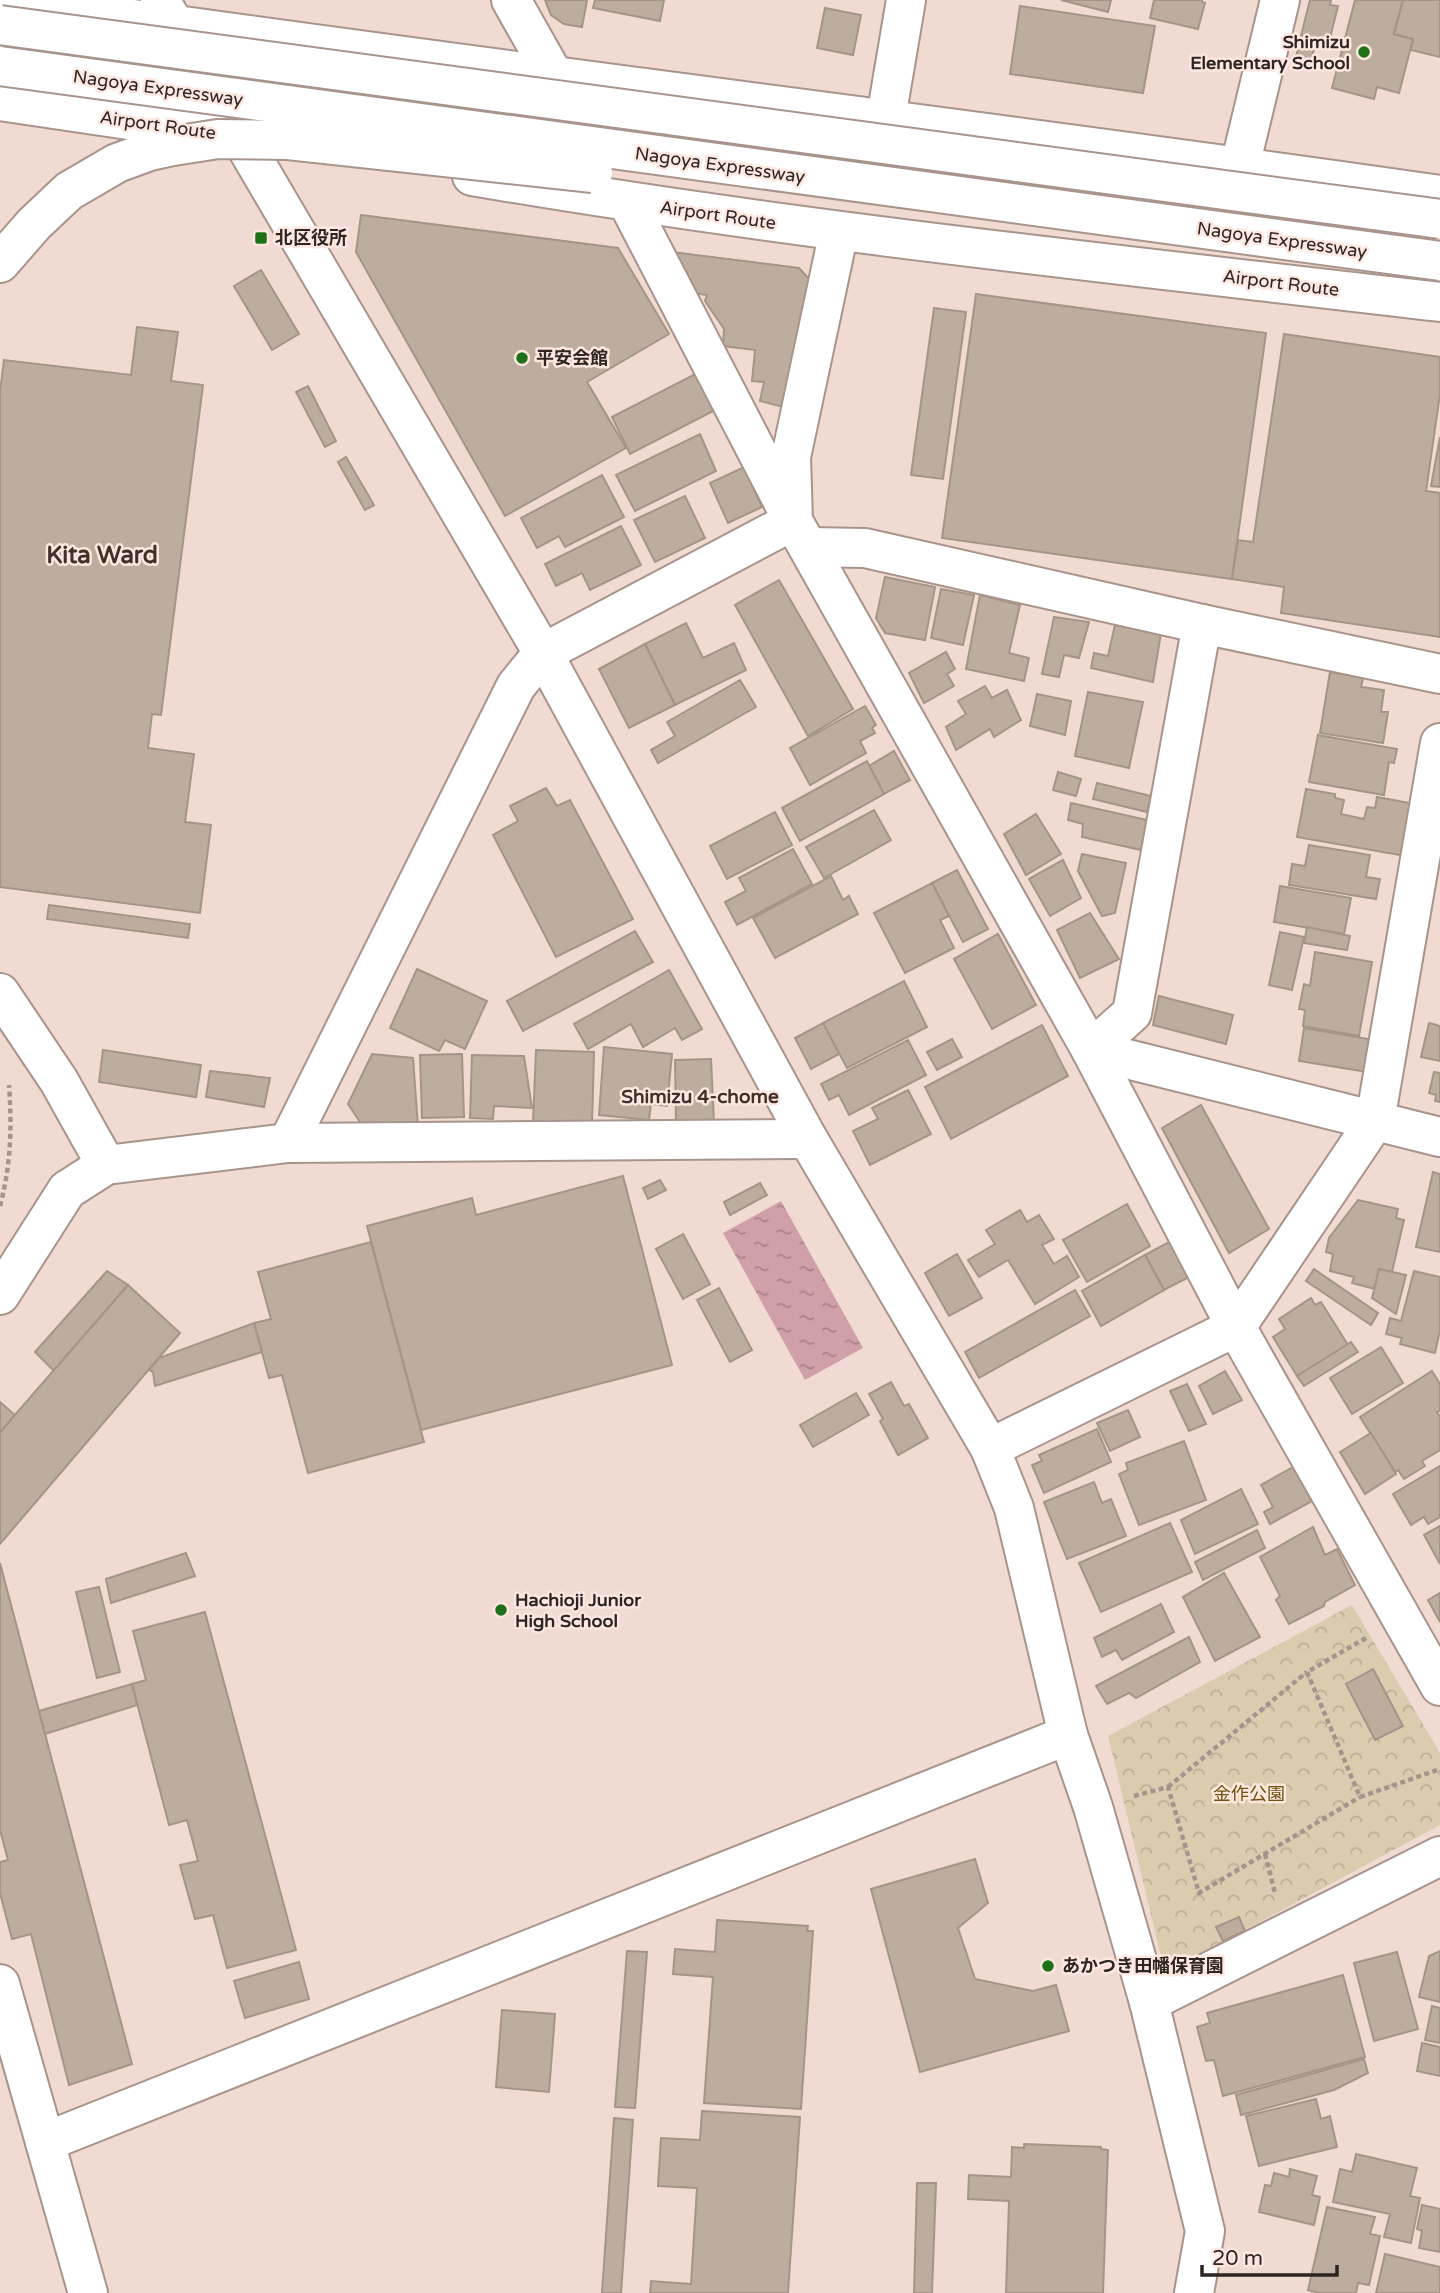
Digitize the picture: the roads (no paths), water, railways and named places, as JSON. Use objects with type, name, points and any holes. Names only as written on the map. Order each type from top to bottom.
[{"type":"main road","points":[[0,0],[168,13],[554,76],[886,118],[1234,178],[1440,219]]},
{"type":"main road","points":[[511,0],[554,76]]},
{"type":"main road","points":[[886,118],[906,0]]},
{"type":"main road","points":[[1234,178],[1280,0]]},
{"type":"main road","points":[[168,13],[543,653],[808,1139],[990,1448],[1014,1508],[1068,1735],[1093,1807],[1149,2002],[1206,2231],[1194,2293]]},
{"type":"main road","points":[[0,25],[1234,178],[1440,195]]},
{"type":"main road","name":"Nagoya Expressway","points":[[0,66],[1440,261]]},
{"type":"main road","points":[[0,83],[143,78],[531,121],[1113,192],[1234,178]]},
{"type":"main road","name":"Airport Route","points":[[0,101],[241,137],[628,203],[839,231],[1440,302]]},
{"type":"main road","points":[[0,263],[34,224],[69,191],[105,170],[150,151],[218,139],[288,140],[368,148],[1049,224],[1106,217]]},
{"type":"main road","points":[[628,203],[801,534],[1091,1050],[1236,1327],[1440,1686]]},
{"type":"main road","points":[[801,534],[791,457],[839,231]]},
{"type":"main road","points":[[288,1143],[516,686],[543,653],[801,534],[1440,674]]},
{"type":"main road","points":[[1091,1050],[1132,1013],[1202,624]]},
{"type":"main road","points":[[990,1448],[1236,1327],[1375,1121],[1440,743]]},
{"type":"main road","points":[[0,993],[59,1081],[106,1165]]},
{"type":"main road","points":[[1091,1050],[1440,1137]]},
{"type":"main road","points":[[0,1295],[67,1190],[106,1165],[288,1143],[808,1139]]},
{"type":"main road","points":[[45,2142],[1068,1735]]},
{"type":"main road","points":[[1149,2002],[1440,1856]]},
{"type":"main road","points":[[0,1984],[88,2293]]},
{"type":"water","points":[[781,1201],[863,1348],[805,1380],[723,1233]]},
{"type":"place","name":"Shimizu Elementary School","points":[[1364,52]]},
{"type":"place","name":"北区役所","points":[[261,238]]},
{"type":"place","name":"平安会館","points":[[522,358]]},
{"type":"place","name":"Hachioji Junior High School","points":[[501,1610]]},
{"type":"place","name":"あかつき田幡保育園","points":[[1048,1966]]},
{"type":"district","name":"Kita Ward","points":[[102,555]]},
{"type":"district","name":"Shimizu 4-chome","points":[[700,1096]]},
{"type":"park label","name":"金作公園","points":[[1249,1794]]}]
